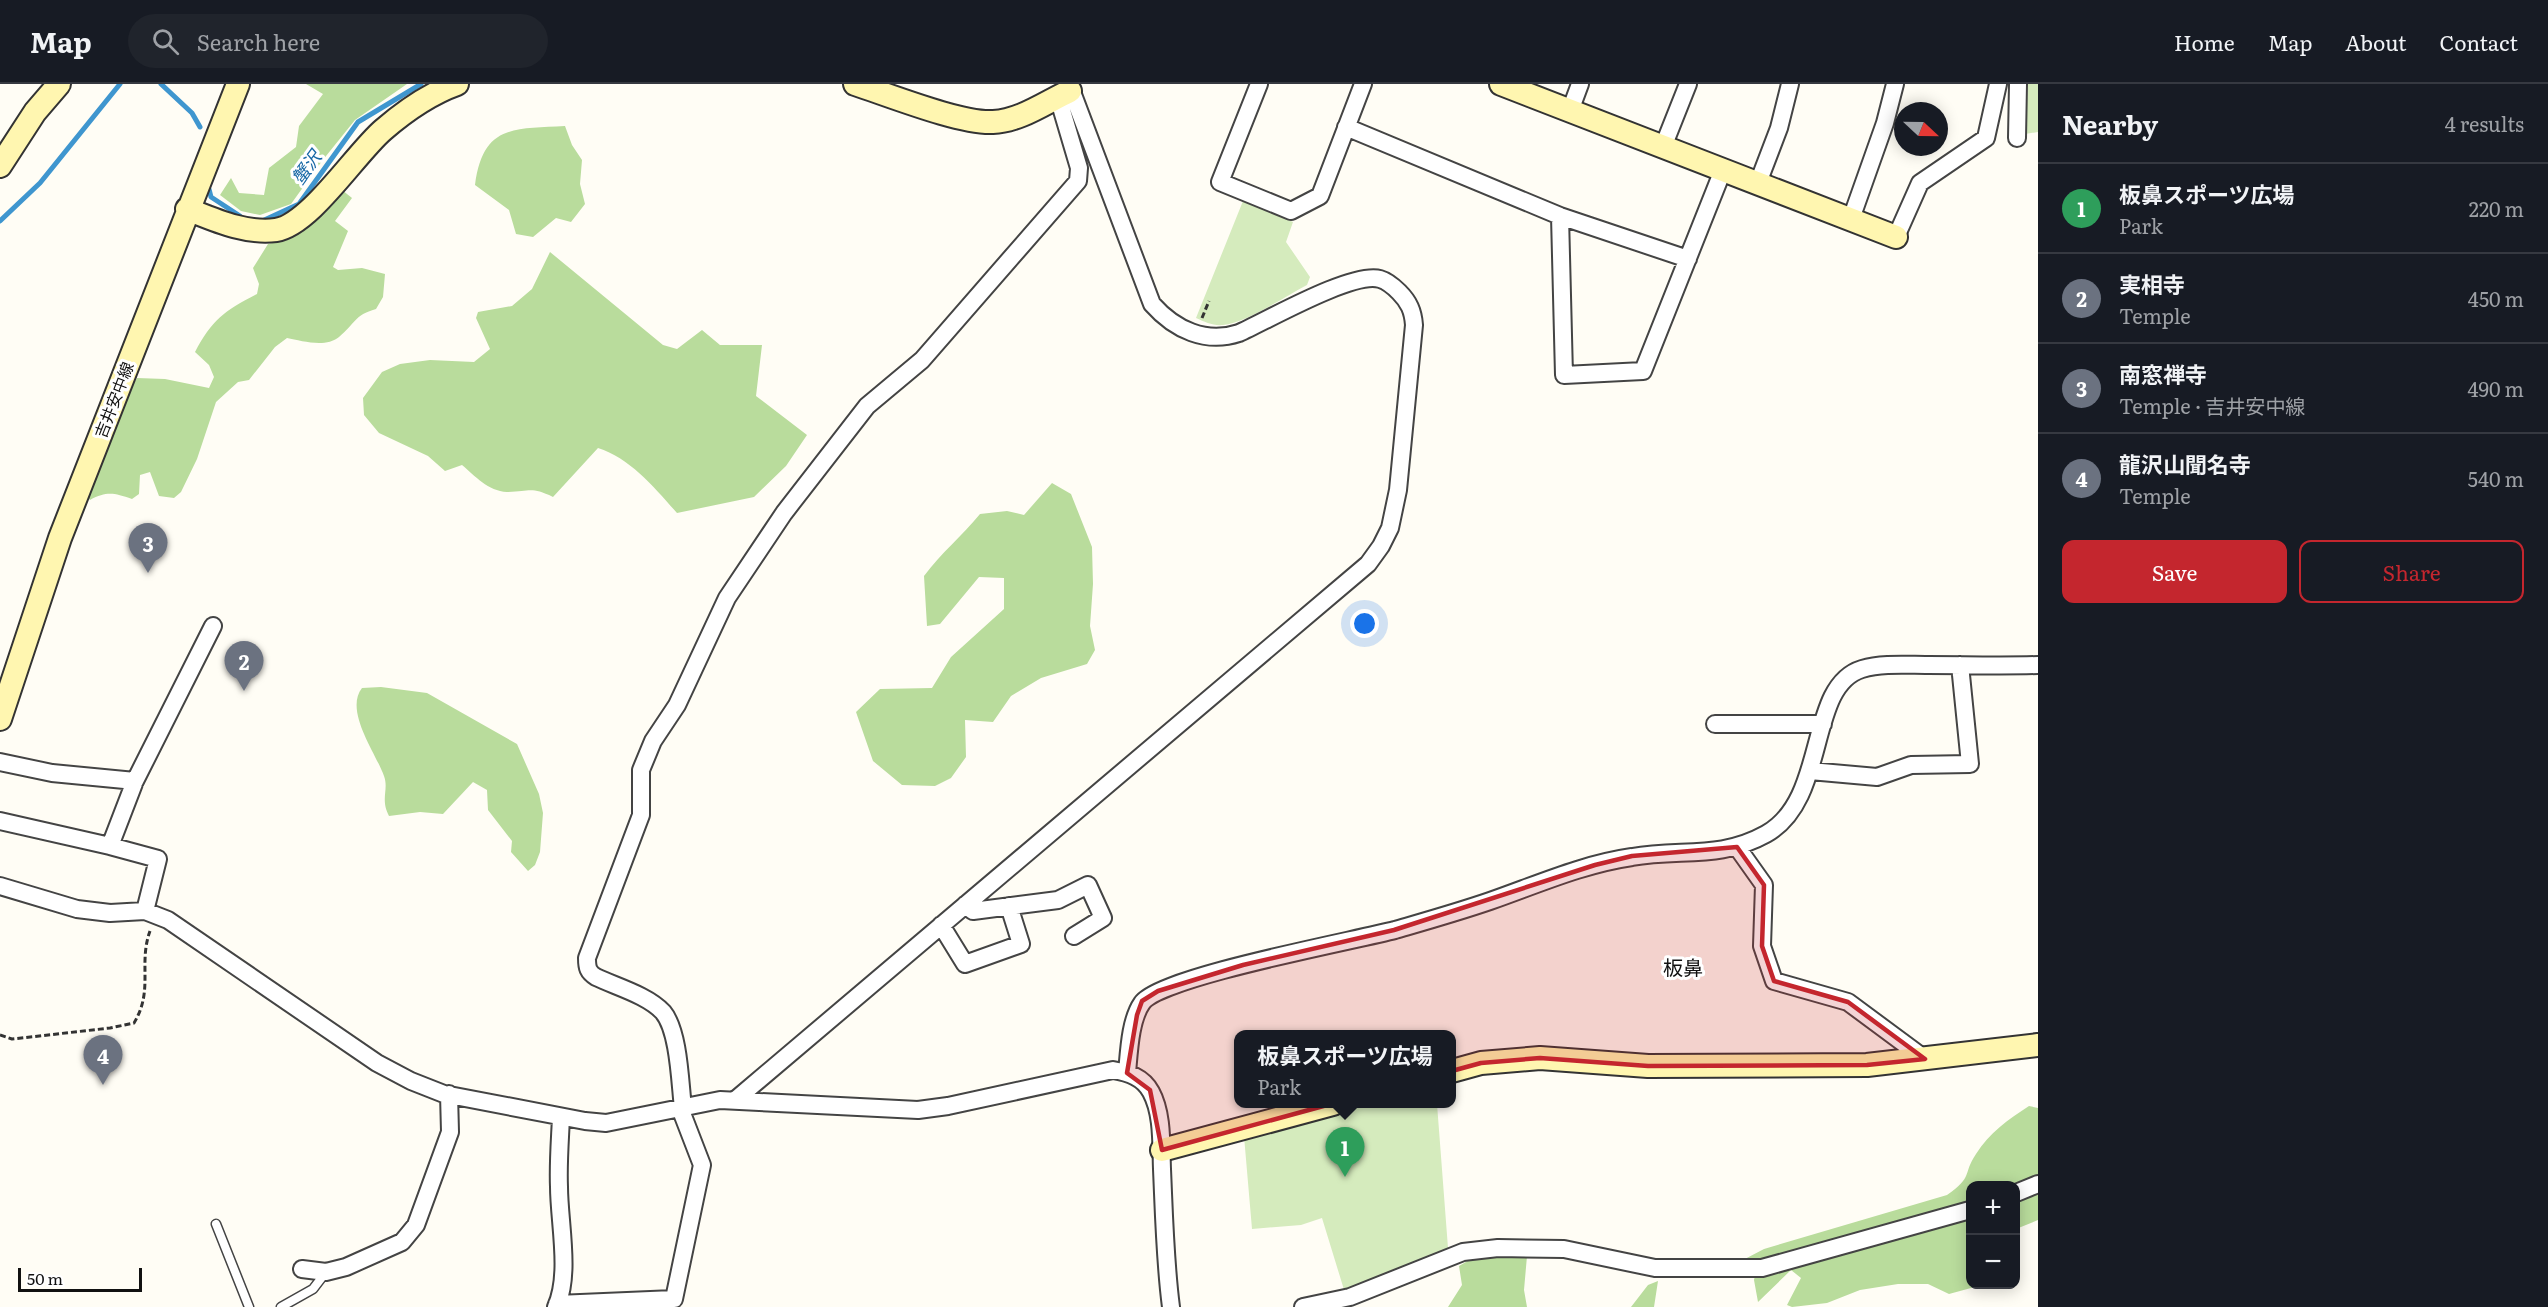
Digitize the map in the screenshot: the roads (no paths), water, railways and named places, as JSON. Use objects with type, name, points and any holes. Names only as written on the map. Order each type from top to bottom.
[{"type":"street","points":[[0,166],[34,112],[59,84]]},
{"type":"street","name":"吉井安中線","points":[[0,719],[60,538],[187,209],[238,84]]},
{"type":"street","points":[[187,209],[252,231],[279,230],[312,208],[382,131],[433,92],[457,84]]},
{"type":"street","points":[[855,84],[971,120],[994,122],[1020,116],[1066,91]]},
{"type":"street","points":[[1259,84],[1220,182],[1291,211],[1320,196],[1363,84]]},
{"type":"street","points":[[1501,84],[1896,237],[1920,183],[1986,138],[1998,84]]},
{"type":"street","points":[[1570,111],[1580,84]]},
{"type":"street","points":[[1663,147],[1688,84]]},
{"type":"street","points":[[1758,183],[1779,128],[1790,84]]},
{"type":"street","points":[[1851,219],[1885,123],[1895,84]]},
{"type":"street","points":[[2017,138],[2019,84]]},
{"type":"street","points":[[734,1101],[1199,705],[1359,573],[1381,546],[1390,528],[1398,490],[1414,324],[1413,313],[1407,301],[1391,285],[1381,279],[1368,278],[1348,281],[1222,339],[1206,337],[1177,326],[1164,317],[1152,304],[1066,91]]},
{"type":"street","points":[[561,1117],[558,1188],[562,1227],[562,1286],[556,1306],[674,1299],[702,1165],[682,1108],[674,1036],[664,1013],[648,1001],[596,977],[587,966],[587,958],[641,815],[641,770],[653,741],[677,705],[727,598],[784,513],[867,406],[922,360],[1077,181],[1079,168],[1066,91]]},
{"type":"street","points":[[1346,127],[1560,216],[1688,259]]},
{"type":"street","points":[[1560,216],[1564,375],[1643,371],[1724,170]]},
{"type":"street","points":[[110,846],[135,781],[213,626]]},
{"type":"street","points":[[1809,771],[1877,777],[1911,765],[1970,764],[1960,665]]},
{"type":"street","points":[[1127,1073],[1137,1015],[1142,1001],[1158,991],[1243,965],[1394,930],[1594,865],[1632,856],[1720,852],[1770,832],[1785,818],[1805,789],[1833,692],[1853,672],[1882,666],[2038,665]]},
{"type":"street","points":[[1715,724],[1823,724]]},
{"type":"street","points":[[0,762],[52,773],[135,781]]},
{"type":"street","points":[[0,821],[158,859],[151,913]]},
{"type":"street","points":[[1737,847],[1764,885],[1762,946],[1774,981],[1848,1002],[1925,1059]]},
{"type":"street","points":[[965,905],[973,911],[1058,900],[1088,885],[1103,918],[1074,936]]},
{"type":"street","points":[[0,886],[77,909],[110,913],[151,913],[168,920],[377,1063],[411,1081],[449,1094],[561,1117],[606,1123],[720,1100],[918,1110],[948,1106],[1113,1070],[1127,1073],[1138,1077],[1150,1090],[1156,1105],[1162,1150],[1171,1307]]},
{"type":"street","points":[[941,925],[965,964],[1022,944],[1009,906]]},
{"type":"street","points":[[1456,1070],[1481,1063],[1540,1058],[1648,1066],[1867,1065],[2038,1045]]},
{"type":"street","points":[[302,1269],[326,1272],[346,1267],[402,1242],[416,1225],[450,1132],[449,1094]]},
{"type":"street","points":[[1162,1150],[1318,1108]]},
{"type":"street","points":[[2020,1191],[2038,1184]]},
{"type":"street","points":[[1303,1307],[1350,1297],[1463,1252],[1498,1248],[1564,1249],[1655,1268],[1762,1268],[1966,1211]]},
{"type":"lane","points":[[216,1224],[249,1307]]},
{"type":"lane","points":[[281,1307],[313,1289],[326,1272]]},
{"type":"waterway","points":[[0,221],[40,183],[120,84]]},
{"type":"waterway","name":"蟹沢","points":[[161,84],[192,113],[200,127]]},
{"type":"waterway","name":"蟹沢","points":[[260,222],[299,204],[358,122],[421,84]]},
{"type":"waterway","name":"蟹沢","points":[[209,189],[211,197],[240,216]]},
{"type":"place","name":"南窓禅寺","points":[[148,573]]},
{"type":"place","name":"実相寺","points":[[244,691]]},
{"type":"place","name":"龍沢山聞名寺","points":[[103,1085]]},
{"type":"place","name":"板鼻スポーツ広場","points":[[1345,1177]]},
{"type":"district","name":"板鼻","points":[[1683,968]]}]
